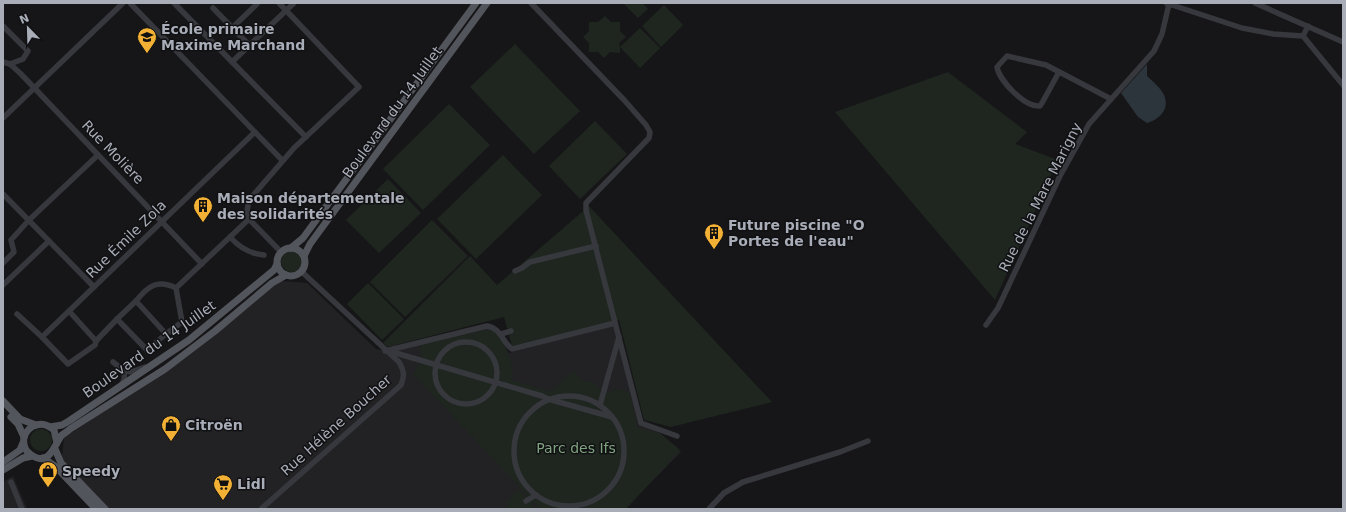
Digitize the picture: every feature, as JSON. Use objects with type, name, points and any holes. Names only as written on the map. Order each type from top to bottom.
[{"type":"main road","name":"Boulevard du 14 Juillet","points":[[50,427],[57,427],[69,421],[161,360],[211,323],[274,270],[281,252],[291,248],[303,238],[476,3]]},
{"type":"main road","name":"Boulevard du 14 Juillet","points":[[302,272],[306,265],[304,256],[310,244],[487,3]]},
{"type":"main road","points":[[291,248],[304,256]]},
{"type":"main road","points":[[277,264],[286,275]]},
{"type":"main road","points":[[43,458],[48,456],[62,435],[165,369],[194,348],[272,283],[286,275],[296,276],[302,272]]},
{"type":"main road","points":[[3,401],[20,419],[36,425],[45,425],[50,427],[56,434],[57,457],[61,468],[96,509]]},
{"type":"main road","points":[[3,408],[18,424],[24,448],[32,456]]},
{"type":"main road","points":[[3,462],[20,450],[28,429],[36,425]]},
{"type":"main road","points":[[3,470],[23,458],[32,456],[43,458],[61,468],[105,509]]},
{"type":"street","points":[[3,118],[123,3]]},
{"type":"street","points":[[130,3],[282,160]]},
{"type":"street","points":[[174,3],[306,137]]},
{"type":"street","points":[[279,3],[359,87],[282,160],[249,200],[247,211],[249,219],[281,252]]},
{"type":"street","points":[[232,62],[294,3]]},
{"type":"street","points":[[531,3],[625,101],[646,125],[650,132],[649,138],[586,203],[586,210],[641,422],[677,436]]},
{"type":"street","points":[[1255,3],[1343,42]]},
{"type":"street","points":[[232,28],[257,4]]},
{"type":"street","points":[[1168,4],[1242,28],[1273,34],[1303,36],[1343,85]]},
{"type":"street","name":"Rue de la Mare Marigny","points":[[986,325],[998,308],[1060,176],[1090,124],[1154,51],[1162,34],[1168,4]]},
{"type":"street","points":[[213,8],[250,46]]},
{"type":"street","points":[[3,26],[28,51],[23,58],[10,64]]},
{"type":"street","points":[[1303,36],[1308,26]]},
{"type":"street","points":[[1059,72],[1040,106],[1034,107],[1017,94],[998,74],[997,67],[1007,56],[1046,65],[1111,99]]},
{"type":"street","name":"Rue Molière","points":[[3,62],[10,64],[35,88],[163,221],[202,264]]},
{"type":"street","name":"Rue Émile Zola","points":[[42,337],[255,132]]},
{"type":"street","points":[[3,263],[14,252],[11,240],[29,220],[98,155]]},
{"type":"street","points":[[3,194],[94,287]]},
{"type":"street","points":[[176,288],[249,219]]},
{"type":"street","points":[[230,237],[236,243],[254,254],[264,255]]},
{"type":"street","points":[[3,285],[49,241]]},
{"type":"street","points":[[515,270],[522,268],[530,262],[596,246]]},
{"type":"street","name":"Rue Hélène Boucher","points":[[260,509],[401,385],[405,372],[398,362],[302,272]]},
{"type":"street","points":[[17,314],[68,364],[95,345],[96,341],[136,301],[146,288],[166,284],[176,288]]},
{"type":"street","points":[[117,319],[147,350],[182,322],[176,288]]},
{"type":"street","points":[[136,301],[166,334]]},
{"type":"street","points":[[69,311],[96,341]]},
{"type":"street","points":[[386,351],[482,326],[493,327],[501,334],[508,346],[512,349],[615,324]]},
{"type":"street","points":[[501,334],[511,331]]},
{"type":"street","points":[[600,405],[619,337]]},
{"type":"street","points":[[461,343],[475,343],[487,350],[492,356],[497,368],[496,382],[490,393],[481,401],[469,404],[457,403],[450,400],[439,388],[436,381],[436,364],[448,348],[461,343]]},
{"type":"street","points":[[386,351],[436,364],[548,399],[612,417]]},
{"type":"street","points":[[122,370],[131,372],[161,360]]},
{"type":"street","points":[[113,362],[125,375],[119,388]]},
{"type":"street","points":[[561,396],[574,396],[592,400],[600,405],[612,417],[623,438],[624,454],[621,469],[608,489],[595,499],[573,506],[557,505],[536,495],[528,488],[518,472],[514,458],[516,434],[525,417],[548,399],[561,396]]},
{"type":"street","points":[[709,509],[724,493],[743,482],[840,452],[868,441]]},
{"type":"street","points":[[11,482],[22,509]]},
{"type":"street","points":[[526,501],[536,495]]},
{"type":"shaded area","points":[[1147,64],[1147,76],[1163,92],[1166,105],[1160,116],[1147,123],[1138,117],[1121,93]]},
{"type":"shaded area","points":[[281,281],[307,283],[376,349],[394,351],[483,328],[493,330],[499,336],[509,353],[615,324],[640,423],[655,428],[657,432],[681,452],[625,509],[100,509],[61,466],[64,438],[195,350],[246,306]]},
{"type":"shaded area","points":[[13,476],[27,509],[3,509],[3,482]]},
{"type":"green space","points":[[623,3],[643,3],[648,9],[638,18]]},
{"type":"green space","points":[[664,5],[683,25],[661,47],[642,26]]},
{"type":"green space","points":[[605,16],[611,22],[620,22],[620,31],[626,37],[619,43],[620,53],[610,52],[604,58],[598,52],[589,52],[589,43],[583,37],[589,31],[589,22],[598,22]]},
{"type":"green space","points":[[640,28],[660,48],[640,68],[620,47]]},
{"type":"green space","points":[[515,44],[580,111],[534,154],[470,87]]},
{"type":"green space","points":[[948,72],[1027,132],[1015,144],[1058,160],[995,300],[835,112]]},
{"type":"green space","points":[[449,104],[490,145],[423,210],[383,169]]},
{"type":"green space","points":[[595,121],[627,154],[580,199],[549,166]]},
{"type":"green space","points":[[503,155],[542,195],[476,259],[437,219]]},
{"type":"green space","points":[[388,179],[421,213],[379,253],[346,220]]},
{"type":"green space","points":[[589,206],[772,402],[671,427],[644,420],[619,320],[512,346],[504,317],[388,347],[383,343],[470,256],[497,285]]},
{"type":"green space","points":[[432,220],[468,256],[405,317],[370,282]]},
{"type":"green space","points":[[292,250],[300,253],[303,261],[300,269],[292,272],[284,269],[281,261],[284,253]]},
{"type":"green space","points":[[368,283],[404,319],[382,340],[347,304]]},
{"type":"green space","name":"Parc des Ifs","points":[[485,330],[496,330],[503,342],[511,360],[513,373],[512,380],[552,392],[574,370],[581,380],[595,383],[601,391],[610,393],[616,389],[629,392],[638,428],[660,433],[680,450],[626,509],[540,509],[413,374],[421,357],[420,345]]},
{"type":"green space","points":[[41,429],[49,432],[52,440],[49,448],[41,451],[33,448],[30,440],[33,432]]},
{"type":"green space","points":[[519,489],[537,509],[510,509],[506,503]]},
{"type":"place","name":"École primaire Maxime Marchand","points":[[147,54]]},
{"type":"place","name":"Maison départementale des solidarités","points":[[203,223]]},
{"type":"place","name":"Future piscine \"O Portes de l'eau\"","points":[[714,250]]},
{"type":"place","name":"Citroën","points":[[171,442]]},
{"type":"place","name":"Speedy","points":[[48,488]]},
{"type":"place","name":"Lidl","points":[[223,501]]}]
